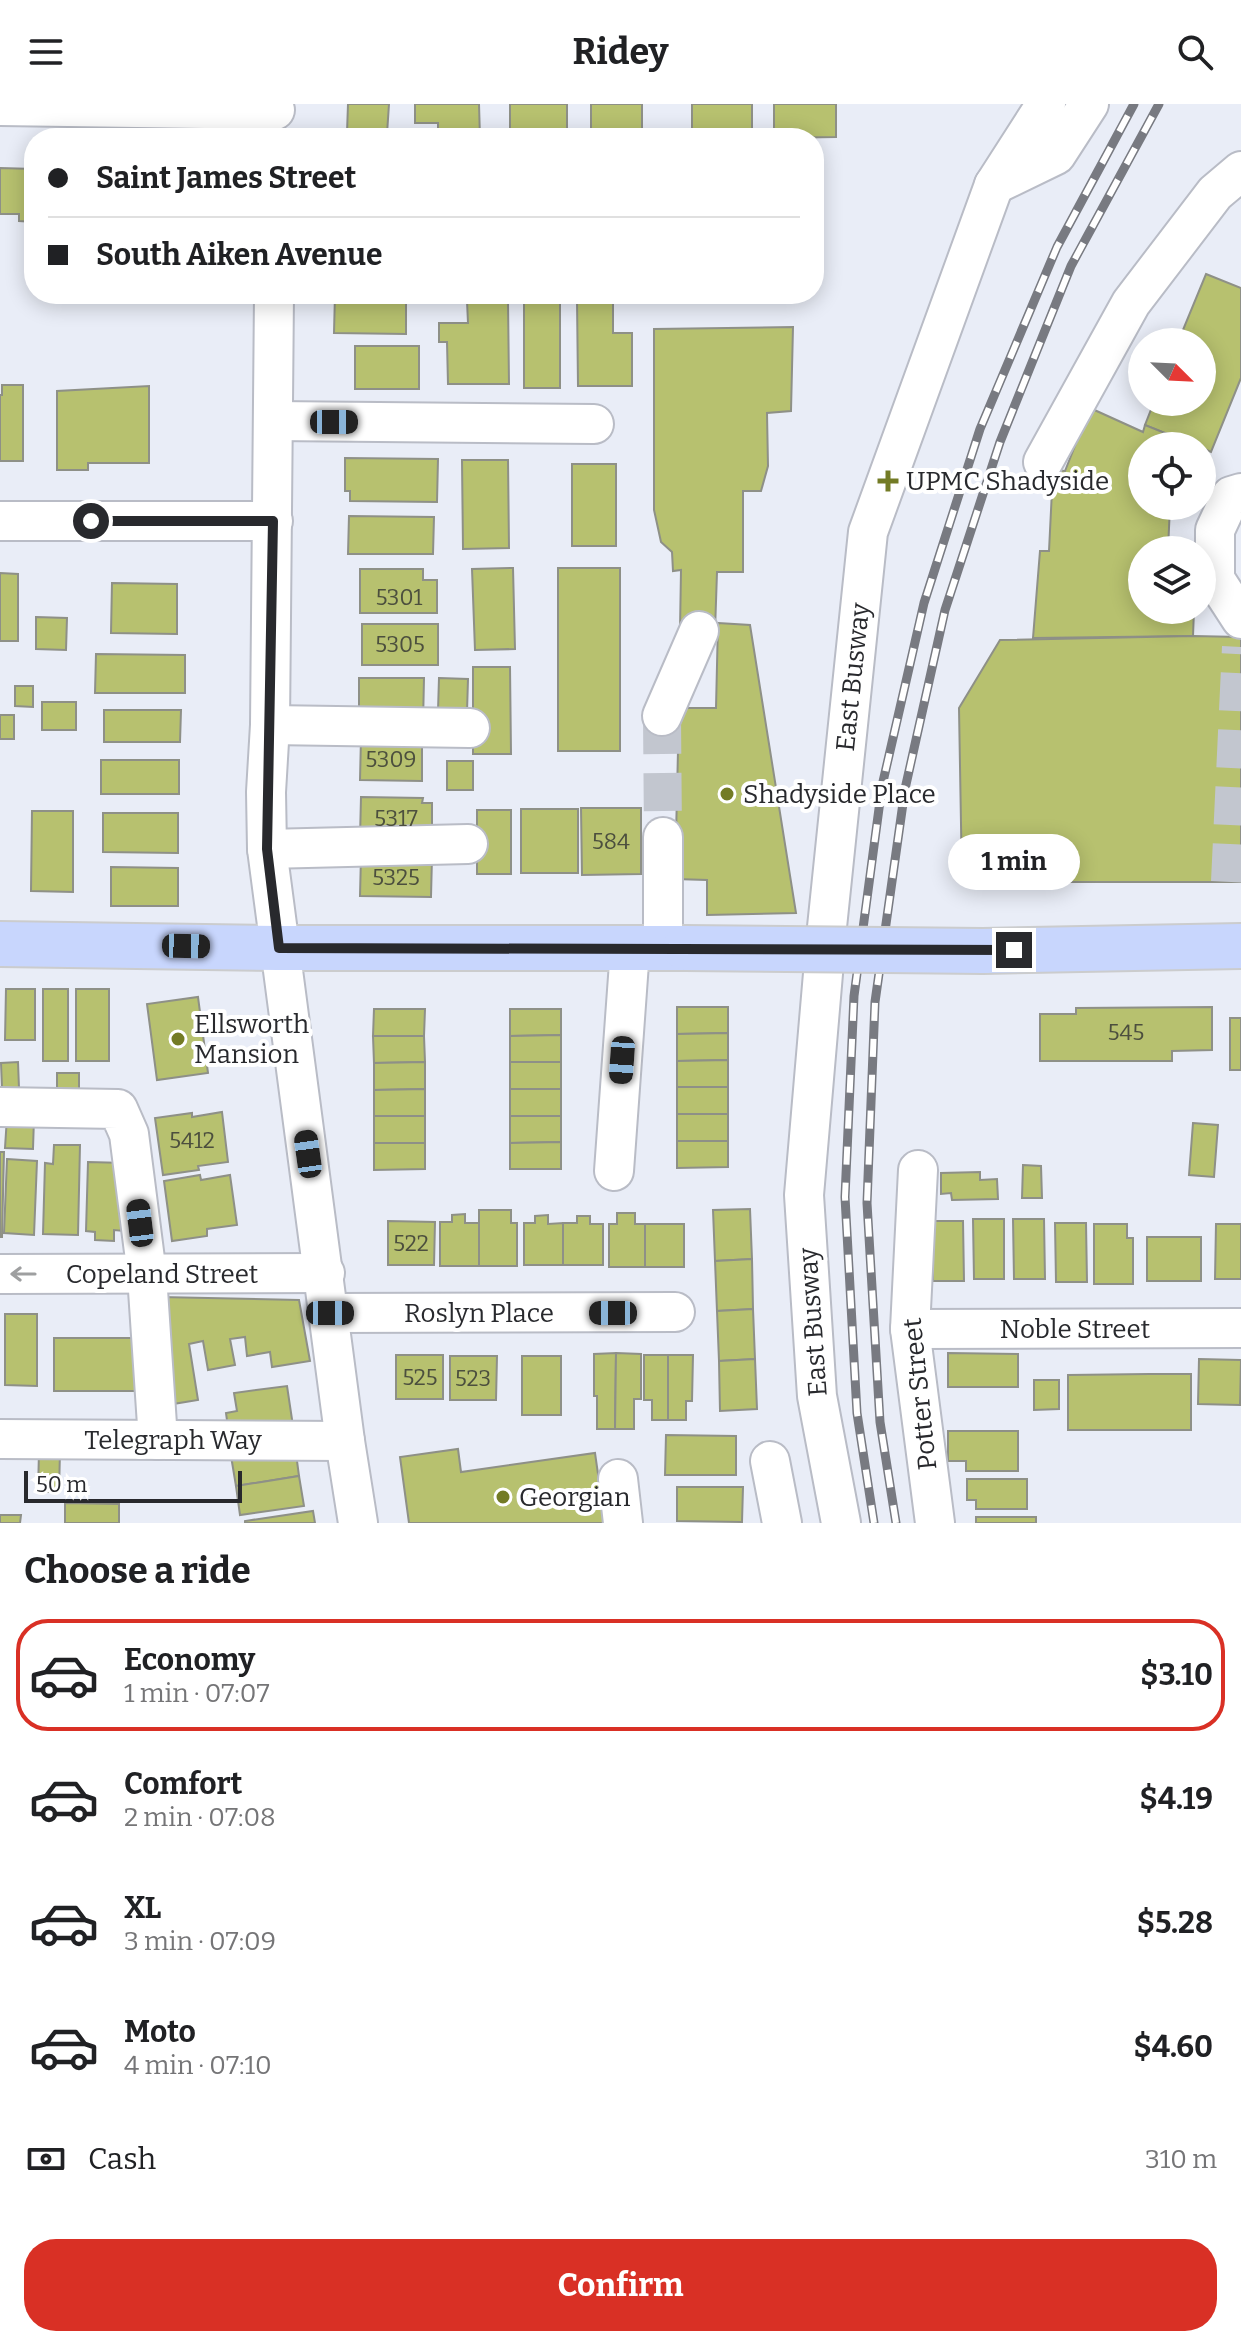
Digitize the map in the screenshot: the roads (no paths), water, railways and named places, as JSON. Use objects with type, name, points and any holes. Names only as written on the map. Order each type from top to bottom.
[{"type":"main road","points":[[0,944],[983,951],[1241,946]]},
{"type":"street","name":"East Busway","points":[[841,1523],[817,1396],[804,1195],[827,927],[868,532],[994,185],[1046,104]]},
{"type":"street","points":[[994,185],[1056,155],[1089,104]]},
{"type":"street","points":[[0,106],[275,117]]},
{"type":"street","points":[[1043,462],[1131,303],[1215,193],[1241,171]]},
{"type":"street","points":[[274,304],[267,849],[358,1523]]},
{"type":"street","points":[[273,421],[594,424]]},
{"type":"street","points":[[1241,493],[1231,496],[1215,530],[1215,579],[1241,619]]},
{"type":"street","points":[[0,521],[273,521]]},
{"type":"street","points":[[662,716],[699,631]]},
{"type":"street","points":[[270,725],[470,728]]},
{"type":"street","points":[[614,1171],[659,949],[663,837]]},
{"type":"street","points":[[267,849],[468,844]]},
{"type":"street","points":[[0,1107],[118,1109],[129,1134],[147,1275],[158,1440]]},
{"type":"street","name":"Potter Street","points":[[918,1170],[910,1329],[935,1523]]},
{"type":"street","name":"Copeland Street","points":[[0,1274],[325,1273]]},
{"type":"street","name":"Roslyn Place","points":[[330,1313],[675,1312]]},
{"type":"street","name":"Noble Street","points":[[910,1329],[1241,1328]]},
{"type":"street","name":"Telegraph Way","points":[[0,1439],[345,1441]]},
{"type":"street","points":[[770,1461],[782,1523]]},
{"type":"street","points":[[618,1479],[623,1523]]},
{"type":"tunnel","points":[[1230,882],[1241,647]]},
{"type":"tunnel","points":[[662,716],[663,837]]},
{"type":"railway","points":[[874,1523],[857,1413],[845,1197],[854,996],[882,786],[924,603],[980,429],[1057,247],[1134,104]]},
{"type":"railway","points":[[896,1523],[880,1422],[867,1203],[875,1002],[905,789],[945,610],[1000,442],[1071,266],[1159,104]]},
{"type":"place","name":"UPMC Shadyside","points":[[888,481]]},
{"type":"place","name":"Shadyside Place","points":[[727,794]]},
{"type":"place","name":"Ellsworth Mansion","points":[[178,1039]]},
{"type":"place","name":"Georgian","points":[[503,1497]]}]
